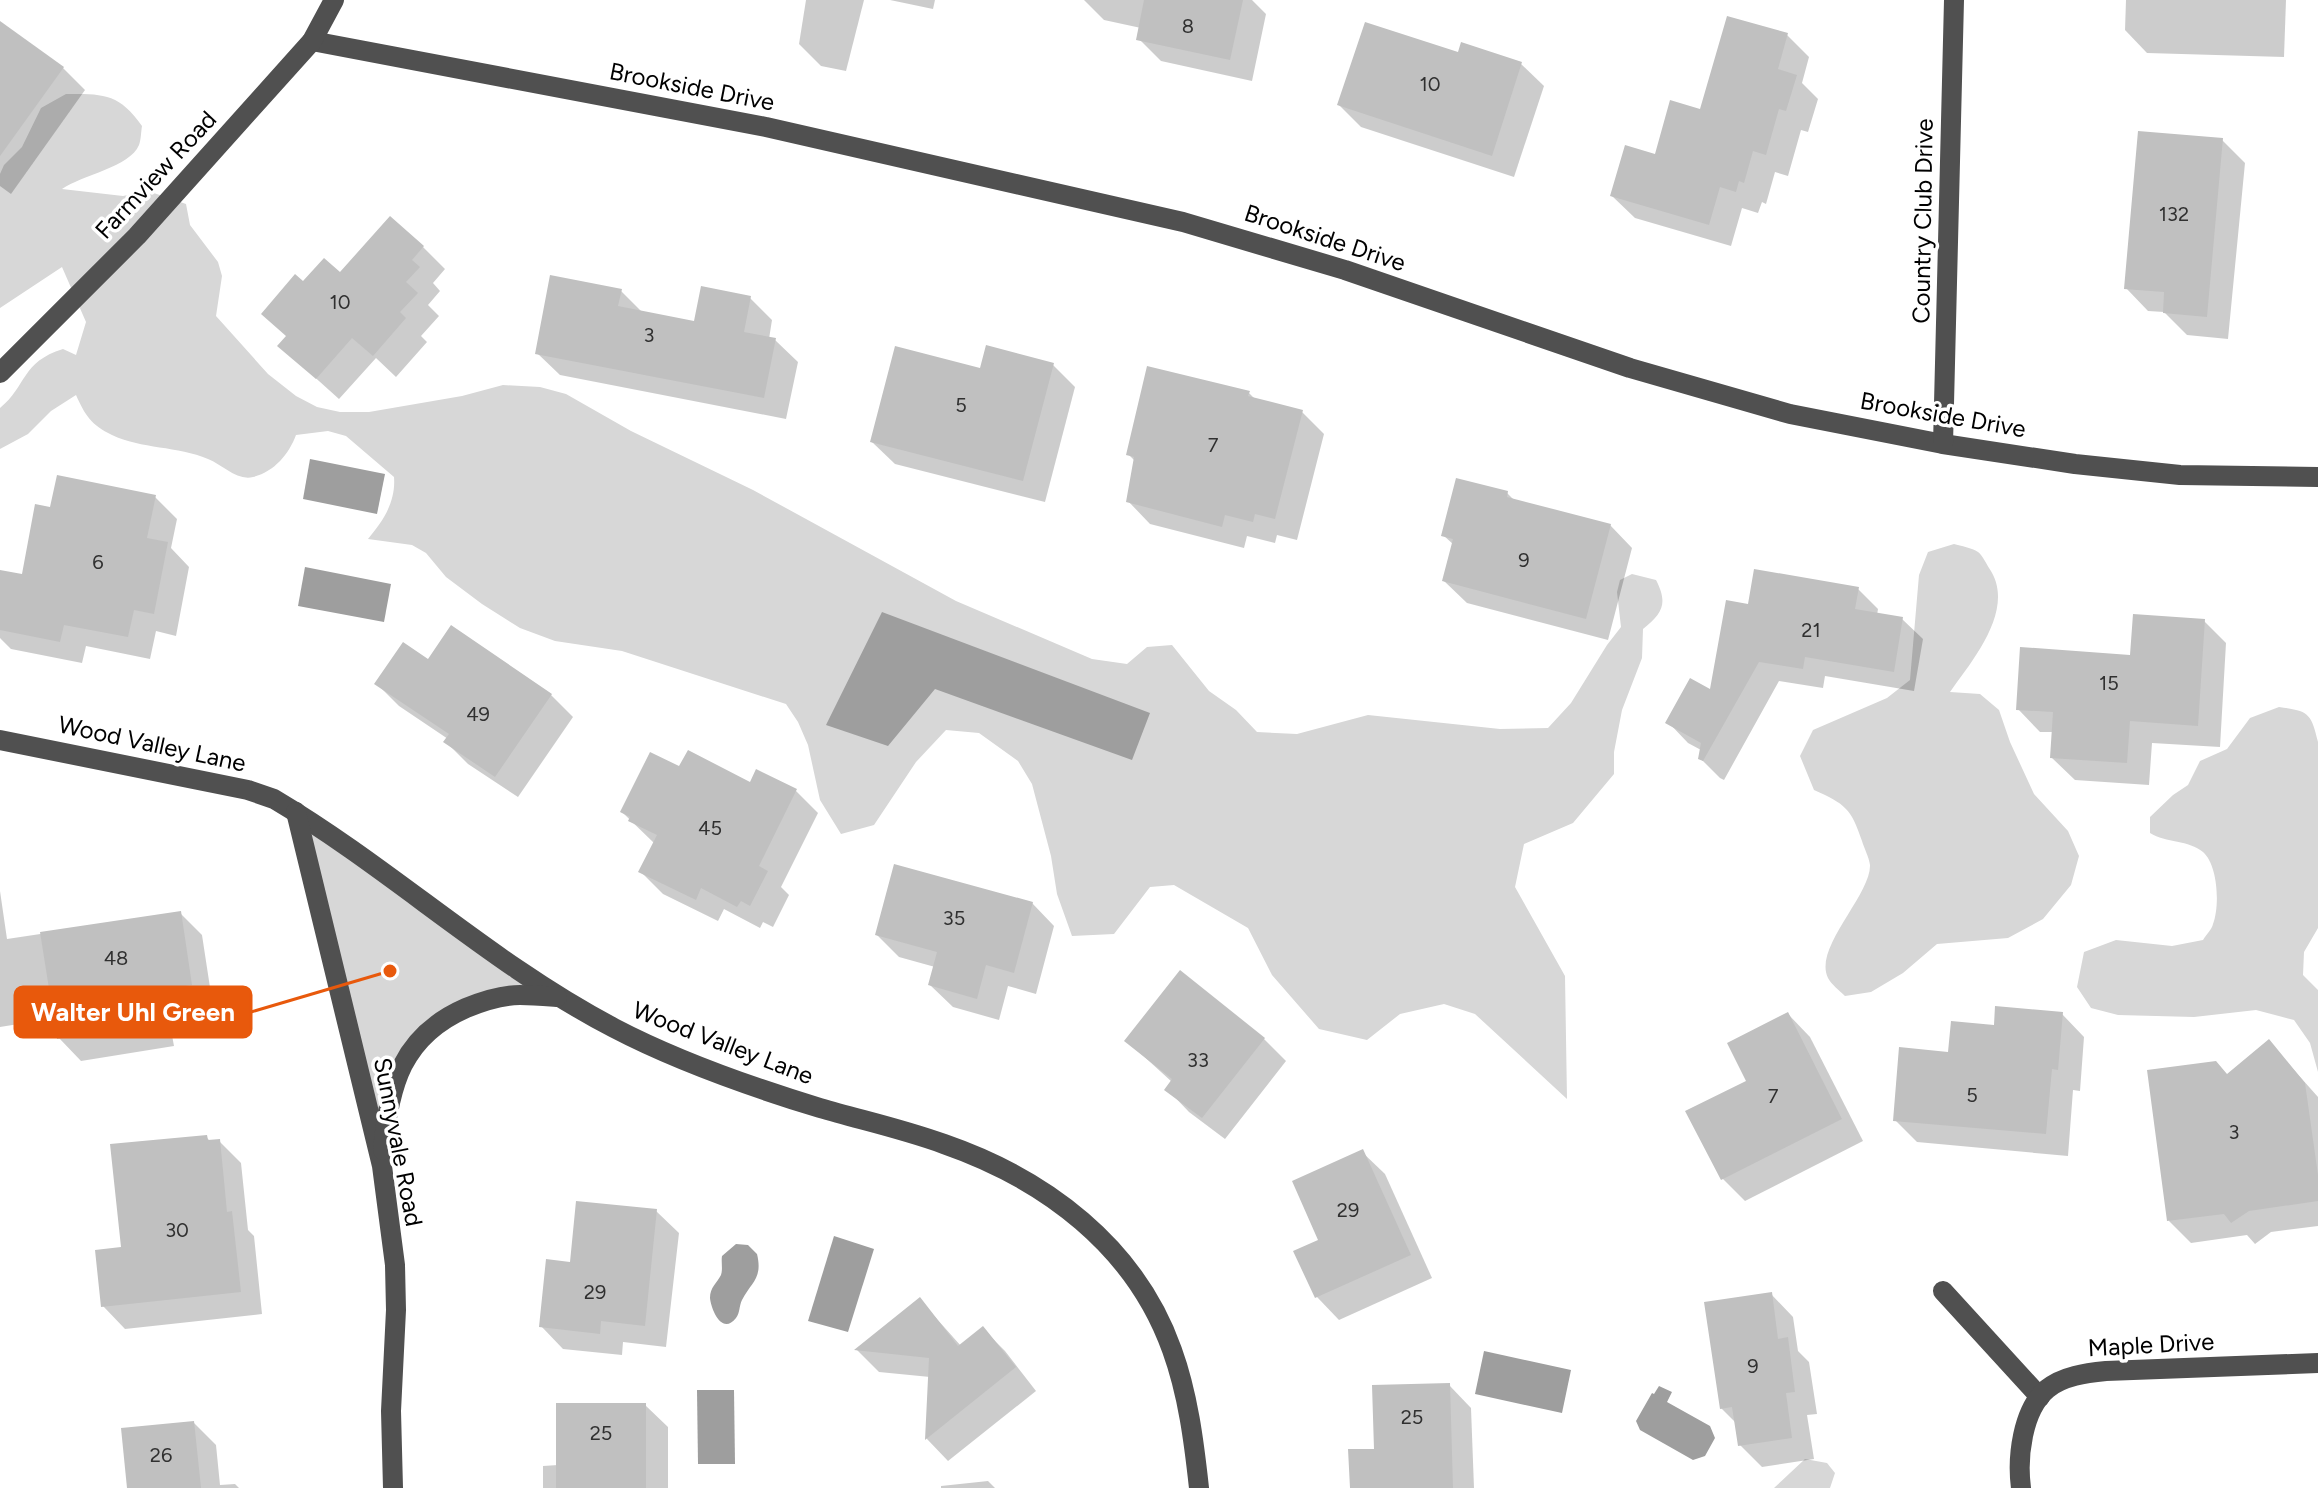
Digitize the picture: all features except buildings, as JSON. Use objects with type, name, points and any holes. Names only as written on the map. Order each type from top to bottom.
[{"type":"street","name":"Farmview Road","points":[[0,373],[137,236],[312,41],[334,0]]},
{"type":"street","name":"Country Club Drive","points":[[1943,444],[1954,0]]},
{"type":"street","name":"Brookside Drive","points":[[312,41],[766,127],[1212,229],[1308,258],[1630,368],[1790,414],[1943,444],[2075,464],[2180,475],[2318,477]]},
{"type":"street","name":"Wood Valley Lane","points":[[0,740],[248,790],[274,799],[558,997],[616,1029],[677,1057],[767,1091],[906,1131],[986,1160],[1039,1189],[1088,1224],[1120,1257],[1148,1297],[1171,1349],[1186,1399],[1199,1488]]},
{"type":"street","name":"Sunnyvale Road","points":[[296,812],[382,1166],[395,1280],[391,1442],[393,1488]]},
{"type":"street","points":[[382,1166],[390,1103],[400,1071],[414,1044],[431,1027],[485,1000],[517,995],[558,997]]},
{"type":"street","points":[[1943,1291],[2040,1397],[2023,1437],[2021,1488]]},
{"type":"street","name":"Maple Drive","points":[[2040,1397],[2059,1381],[2091,1373],[2318,1363]]},
{"type":"shaded area","points":[[66,94],[100,95],[118,101],[142,126],[139,145],[134,153],[116,165],[62,189],[123,196],[148,191],[186,204],[190,225],[218,262],[222,276],[216,316],[268,374],[296,396],[317,407],[340,412],[369,412],[462,396],[503,385],[540,387],[566,394],[631,431],[753,490],[956,601],[1092,659],[1127,664],[1147,647],[1172,645],[1209,691],[1236,710],[1257,732],[1297,734],[1368,715],[1500,729],[1548,728],[1571,703],[1621,627],[1617,592],[1620,580],[1632,574],[1656,580],[1662,595],[1662,607],[1643,629],[1642,658],[1622,710],[1614,752],[1614,774],[1573,823],[1524,844],[1515,887],[1565,976],[1567,1099],[1475,1014],[1444,1004],[1400,1014],[1367,1040],[1319,1029],[1272,975],[1248,928],[1174,885],[1150,887],[1114,934],[1072,936],[1057,894],[1051,856],[1032,784],[1018,761],[979,733],[946,730],[916,762],[874,825],[841,834],[820,800],[808,745],[786,704],[622,651],[555,641],[520,628],[446,577],[426,553],[412,545],[368,539],[387,511],[393,495],[394,477],[346,436],[328,431],[296,435],[274,467],[261,475],[247,478],[196,455],[135,443],[112,435],[90,419],[76,395],[51,411],[28,434],[0,449],[0,408],[32,368],[49,354],[63,349],[76,355],[86,322],[62,267],[0,308],[0,174],[4,165],[22,147],[41,108]]},
{"type":"shaded area","points":[[310,459],[385,474],[377,514],[303,499]]},
{"type":"shaded area","points":[[1954,544],[1973,549],[1981,555],[1996,584],[1998,600],[1989,633],[1950,692],[1980,694],[1999,710],[2034,794],[2068,831],[2079,856],[2071,885],[2043,919],[2008,938],[1937,944],[1903,973],[1871,992],[1845,996],[1828,978],[1828,952],[1862,891],[1870,865],[1850,814],[1833,799],[1814,790],[1800,756],[1813,730],[1887,698],[1910,680],[1919,575],[1928,552]]},
{"type":"shaded area","points":[[305,567],[391,584],[384,622],[298,606]]},
{"type":"shaded area","points":[[882,612],[1150,713],[1132,760],[935,689],[888,746],[826,725]]},
{"type":"shaded area","points":[[2279,707],[2307,715],[2318,742],[2318,928],[2304,952],[2303,975],[2318,990],[2318,1072],[2310,1043],[2294,1020],[2256,1010],[2194,1017],[2118,1015],[2091,1008],[2077,987],[2084,952],[2116,940],[2172,946],[2203,940],[2215,916],[2216,886],[2212,866],[2197,848],[2150,833],[2150,817],[2188,785],[2200,761],[2227,749],[2250,718]]},
{"type":"shaded area","points":[[296,812],[558,997],[485,1000],[414,1044],[385,1134]]},
{"type":"shaded area","points":[[834,1236],[874,1249],[848,1332],[808,1321]]},
{"type":"shaded area","points":[[736,1244],[748,1245],[757,1254],[758,1269],[737,1316],[726,1324],[715,1314],[710,1294],[721,1275],[722,1256]]},
{"type":"shaded area","points":[[1484,1351],[1571,1370],[1562,1413],[1475,1394]]},
{"type":"shaded area","points":[[1659,1386],[1672,1392],[1667,1402],[1710,1426],[1715,1438],[1705,1456],[1693,1460],[1640,1430],[1636,1421]]},
{"type":"shaded area","points":[[697,1390],[734,1390],[735,1464],[698,1464]]},
{"type":"shaded area","points":[[1805,1459],[1827,1463],[1835,1473],[1830,1488],[1774,1488]]},
{"type":"place","name":"Walter Uhl Green","points":[[390,971]]}]
